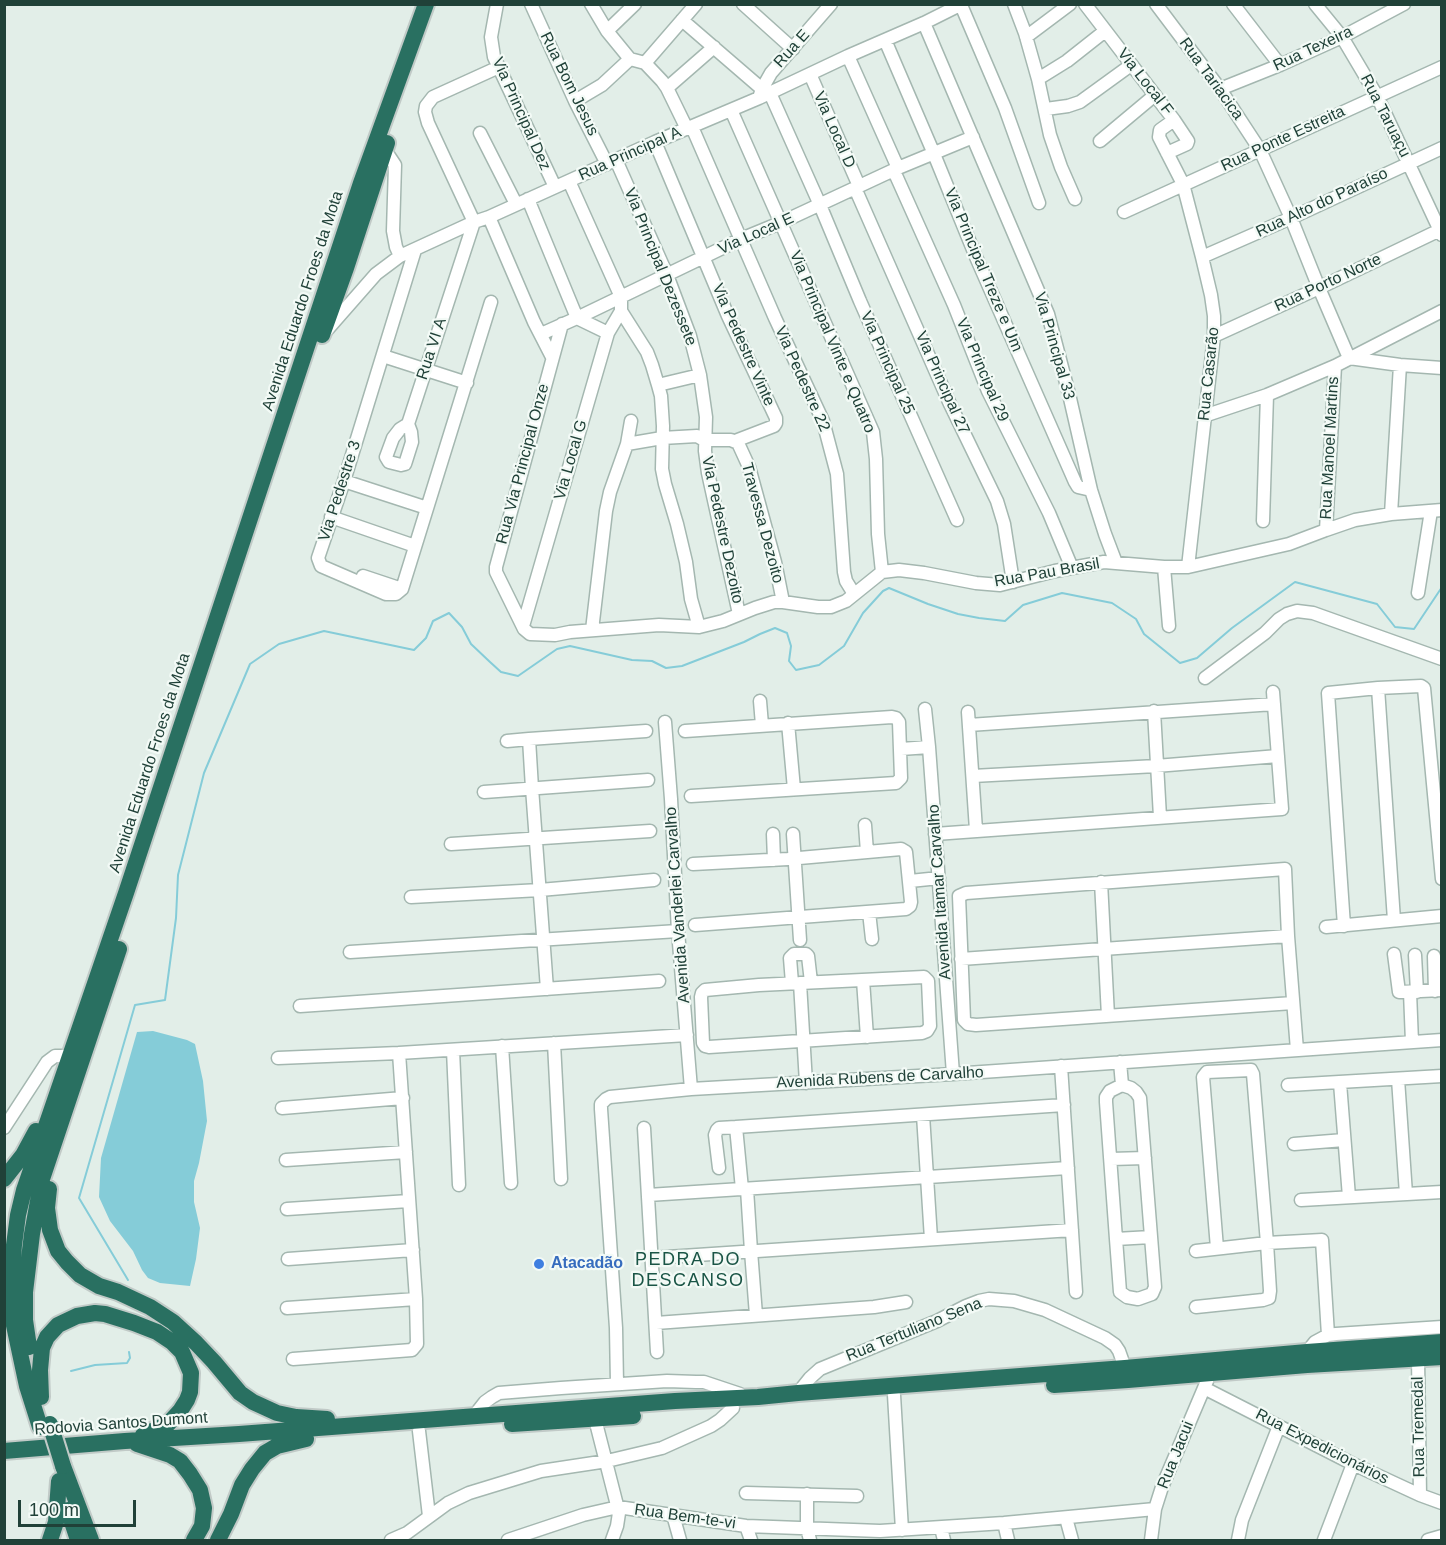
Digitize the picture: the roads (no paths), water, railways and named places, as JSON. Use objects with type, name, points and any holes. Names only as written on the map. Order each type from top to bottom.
[{"type":"highway","name":"Avenida Eduardo Froes da Mota","points":[[45,1425],[27,1336],[25,1292],[32,1233],[42,1179],[64,1093],[70,1056],[361,183],[426,4]]},
{"type":"highway","name":"Avenida Eduardo Froes da Mota","points":[[88,1540],[59,1471],[45,1425],[27,1386],[12,1317],[14,1245],[18,1215],[24,1190],[106,988],[385,150],[438,4]]},
{"type":"highway","points":[[4,1179],[23,1155],[64,1093]]},
{"type":"highway","points":[[64,1093],[47,1208],[50,1230],[58,1251],[67,1262],[80,1275],[99,1286],[139,1302],[173,1322],[214,1362],[240,1394],[262,1407],[296,1417],[391,1423]]},
{"type":"highway","points":[[41,1397],[42,1348],[53,1329],[63,1322],[86,1314],[105,1314],[157,1332],[172,1341],[186,1358],[191,1373],[190,1392],[180,1411],[168,1424],[125,1441]]},
{"type":"highway","points":[[239,1434],[306,1439],[894,1395],[1120,1381],[1207,1381],[1307,1358],[1442,1342]]},
{"type":"highway","points":[[4,1344],[27,1386]]},
{"type":"highway","points":[[239,1434],[1125,1368],[1307,1358],[1442,1357]]},
{"type":"highway","name":"Rodovia Santos Dumont","points":[[4,1452],[239,1434]]},
{"type":"highway","points":[[218,1540],[242,1485],[265,1453],[277,1446],[306,1439]]},
{"type":"highway","points":[[125,1441],[170,1455],[180,1461],[190,1474],[200,1490],[204,1509],[201,1526],[194,1540]]},
{"type":"highway","points":[[4,1446],[31,1449]]},
{"type":"highway","points":[[50,1540],[56,1522],[59,1471]]},
{"type":"street","name":"Via Principal Dez","points":[[497,4],[491,44],[494,57],[555,187]]},
{"type":"street","name":"Rua Bom Jesus","points":[[531,4],[575,101],[611,162]]},
{"type":"street","points":[[591,4],[607,31],[630,59],[645,63],[696,4]]},
{"type":"street","points":[[607,31],[635,4]]},
{"type":"street","points":[[743,4],[758,9],[793,49]]},
{"type":"street","name":"Rua E","points":[[764,93],[771,73],[831,4]]},
{"type":"street","points":[[1014,4],[1038,79],[1050,135],[1075,199]]},
{"type":"street","points":[[1026,37],[1070,4]]},
{"type":"street","name":"Via Local F","points":[[1085,4],[1174,120],[1188,142],[1167,153]]},
{"type":"street","name":"Rua Tariacica","points":[[1156,4],[1220,89],[1260,150],[1349,358]]},
{"type":"street","points":[[1233,4],[1281,65]]},
{"type":"street","name":"Rua Taruaçu","points":[[1315,4],[1342,37],[1377,96],[1441,232]]},
{"type":"street","points":[[961,5],[1005,108],[1039,203]]},
{"type":"street","name":"Rua Principal A","points":[[322,337],[376,274],[400,256],[924,23],[940,9],[961,5]]},
{"type":"street","name":"Rua Texeira","points":[[1220,89],[1281,65],[1342,37],[1397,6]]},
{"type":"street","points":[[682,20],[764,93]]},
{"type":"street","name":"Via Principal 33","points":[[924,23],[1048,314],[1091,490],[1116,562]]},
{"type":"street","points":[[1038,79],[1076,55],[1105,31]]},
{"type":"street","name":"Via Principal Treze e Um","points":[[885,40],[1075,482],[1078,487],[1091,490]]},
{"type":"street","points":[[667,88],[714,47]]},
{"type":"street","name":"Via Principal 29","points":[[848,56],[988,391],[1049,513],[1072,568]]},
{"type":"street","points":[[575,101],[602,85],[630,59]]},
{"type":"street","name":"Via Pedestre 22","points":[[645,63],[667,88],[690,128],[823,421],[837,474],[844,572],[846,581],[854,594]]},
{"type":"street","points":[[1046,109],[1080,102],[1131,65]]},
{"type":"street","points":[[474,222],[426,117],[426,106],[433,97],[499,67]]},
{"type":"street","name":"Rua Ponte Estreita","points":[[1124,212],[1442,67]]},
{"type":"street","name":"Via Local D","points":[[810,74],[857,187]]},
{"type":"street","name":"Via Principal 25","points":[[764,93],[820,204],[860,301],[957,520]]},
{"type":"street","points":[[1100,141],[1155,95]]},
{"type":"street","name":"Via Principal Vinte e Quatro","points":[[731,110],[873,432],[882,572]]},
{"type":"street","points":[[1167,153],[1159,133],[1174,120]]},
{"type":"street","points":[[480,133],[516,204]]},
{"type":"street","name":"Via Local E","points":[[541,334],[741,239],[973,137]]},
{"type":"street","points":[[655,142],[704,257]]},
{"type":"street","name":"Rua Alto do Paraíso","points":[[1202,258],[1442,148]]},
{"type":"street","points":[[385,150],[395,165],[393,231],[400,256]]},
{"type":"street","name":"Rua Casarão","points":[[1167,153],[1183,184],[1214,306],[1214,336],[1188,567]]},
{"type":"street","name":"Via Principal Dezessete","points":[[611,162],[667,275],[690,336],[700,375]]},
{"type":"street","points":[[569,181],[621,297],[621,311],[647,352],[658,385],[661,396],[662,469],[686,562],[691,599],[699,627]]},
{"type":"street","name":"Via Principal 27","points":[[857,187],[950,404],[997,501],[1004,524],[1013,582]]},
{"type":"street","points":[[528,199],[577,318],[608,333]]},
{"type":"street","points":[[489,216],[552,357]]},
{"type":"street","name":"Rua VI A","points":[[408,424],[396,433],[386,453],[387,460],[395,464],[405,464],[409,456],[412,436],[408,424],[474,222]]},
{"type":"street","name":"Rua Porto Norte","points":[[1214,336],[1441,232]]},
{"type":"street","name":"Via Pedestre 3","points":[[415,250],[331,517],[318,561],[321,566],[386,594],[396,594],[402,590],[491,302]]},
{"type":"street","name":"Via Pedestre Vinte","points":[[704,257],[728,316],[776,418],[774,426],[735,441]]},
{"type":"street","name":"Via Local G","points":[[523,626],[608,333],[621,311]]},
{"type":"street","points":[[1204,416],[1267,395],[1335,366],[1442,311]]},
{"type":"street","name":"Rua Via Principal Onze","points":[[523,626],[496,572],[497,563],[562,324]]},
{"type":"street","points":[[383,356],[467,383]]},
{"type":"street","points":[[1349,358],[1442,368]]},
{"type":"street","points":[[1391,514],[1400,365]]},
{"type":"street","name":"Rua Manoel Martins","points":[[1326,530],[1335,366]]},
{"type":"street","points":[[658,385],[700,375]]},
{"type":"street","name":"Via Pedestre Dezoito","points":[[700,375],[706,417],[704,440],[708,473],[739,614]]},
{"type":"street","points":[[1263,521],[1267,395]]},
{"type":"street","points":[[592,630],[606,511],[610,492],[627,444],[631,421]]},
{"type":"street","name":"Travessa Dezoito","points":[[627,444],[662,438],[697,436],[704,440],[735,441],[748,467],[775,562],[783,602]]},
{"type":"street","points":[[344,481],[427,508]]},
{"type":"street","points":[[1419,593],[1436,510]]},
{"type":"street","name":"Rua Pau Brasil","points":[[882,572],[909,571],[1000,585],[1093,563],[1116,562],[1188,567],[1289,544],[1356,520],[1436,510]]},
{"type":"street","points":[[331,517],[415,546]]},
{"type":"street","points":[[1164,567],[1169,626]]},
{"type":"street","points":[[523,626],[530,634],[546,636],[659,625],[699,627],[723,621],[774,602],[825,608],[837,606],[882,572]]},
{"type":"street","points":[[1206,678],[1265,633],[1279,619],[1297,611],[1313,613],[1442,659]]},
{"type":"street","points":[[1344,926],[1327,694],[1421,686],[1425,690],[1442,879]]},
{"type":"street","points":[[1378,688],[1394,920]]},
{"type":"street","points":[[935,834],[1282,809],[1274,698],[1154,711],[969,725]]},
{"type":"street","points":[[760,701],[762,725]]},
{"type":"street","name":"Avenida Itamar Carvalho","points":[[925,709],[954,1074]]},
{"type":"street","points":[[1154,711],[1160,817]]},
{"type":"street","points":[[968,712],[976,830]]},
{"type":"street","points":[[685,731],[895,717],[899,722],[901,778],[898,782],[692,796]]},
{"type":"street","name":"Avenida Vanderlei Carvalho","points":[[664,722],[691,1089]]},
{"type":"street","points":[[788,723],[794,789]]},
{"type":"street","points":[[507,741],[646,731]]},
{"type":"street","points":[[529,739],[547,989]]},
{"type":"street","points":[[901,749],[929,747]]},
{"type":"street","points":[[973,776],[1156,766],[1278,756]]},
{"type":"street","points":[[484,792],[648,780]]},
{"type":"street","points":[[865,825],[867,852]]},
{"type":"street","points":[[451,844],[650,831]]},
{"type":"street","points":[[773,834],[774,860]]},
{"type":"street","points":[[793,834],[800,940]]},
{"type":"street","points":[[693,864],[795,859],[901,849],[904,850],[910,881],[911,902],[909,908],[906,909],[696,925]]},
{"type":"street","points":[[1293,1003],[968,1024],[964,1020],[958,899],[962,894],[1285,869],[1297,1050]]},
{"type":"street","points":[[910,881],[939,879]]},
{"type":"street","points":[[411,897],[540,890],[654,880]]},
{"type":"street","points":[[1101,882],[1108,1016]]},
{"type":"street","points":[[869,912],[872,939]]},
{"type":"street","points":[[1326,927],[1442,916]]},
{"type":"street","points":[[350,952],[678,931]]},
{"type":"street","points":[[961,959],[1288,936]]},
{"type":"street","points":[[1394,954],[1400,993],[1438,991],[1434,956]]},
{"type":"street","points":[[1412,1042],[1415,955]]},
{"type":"street","points":[[925,977],[928,981],[930,1026],[922,1033],[709,1047],[703,1043],[701,997],[704,991],[801,982],[925,977]]},
{"type":"street","points":[[863,980],[867,1037]]},
{"type":"street","points":[[300,1006],[659,981]]},
{"type":"street","points":[[801,982],[806,1083]]},
{"type":"street","points":[[278,1058],[453,1050],[687,1035]]},
{"type":"street","name":"Avenida Rubens de Carvalho","points":[[617,1384],[616,1328],[602,1104],[610,1097],[691,1089],[954,1074],[1442,1040]]},
{"type":"street","points":[[554,1043],[561,1179]]},
{"type":"street","points":[[502,1046],[512,1184]]},
{"type":"street","points":[[453,1050],[459,1185]]},
{"type":"street","points":[[293,1359],[414,1348],[417,1344],[413,1250],[399,1053]]},
{"type":"street","points":[[4,1128],[47,1062],[55,1056],[70,1056]]},
{"type":"street","points":[[1120,1062],[1122,1085]]},
{"type":"street","points":[[1061,1066],[1076,1292]]},
{"type":"street","points":[[1196,1307],[1267,1299],[1270,1291],[1253,1072],[1250,1070],[1207,1072],[1203,1078],[1217,1248]]},
{"type":"street","points":[[1288,1085],[1442,1076]]},
{"type":"street","points":[[1398,1079],[1406,1194]]},
{"type":"street","points":[[1340,1083],[1348,1197]]},
{"type":"street","points":[[1122,1085],[1131,1088],[1140,1098],[1145,1158],[1155,1290],[1152,1294],[1138,1299],[1127,1297],[1120,1292],[1116,1239],[1107,1097],[1110,1091],[1122,1085]]},
{"type":"street","points":[[282,1108],[403,1098]]},
{"type":"street","points":[[719,1168],[715,1135],[719,1128],[1064,1106]]},
{"type":"street","points":[[923,1115],[931,1239]]},
{"type":"street","points":[[736,1127],[756,1315]]},
{"type":"street","points":[[644,1128],[657,1352]]},
{"type":"street","points":[[1294,1144],[1344,1140]]},
{"type":"street","points":[[286,1160],[406,1152]]},
{"type":"street","points":[[1111,1159],[1145,1158]]},
{"type":"street","points":[[648,1194],[1068,1167]]},
{"type":"street","points":[[1301,1200],[1442,1192]]},
{"type":"street","points":[[287,1209],[409,1201]]},
{"type":"street","points":[[652,1258],[1072,1230]]},
{"type":"street","points":[[1116,1239],[1151,1237]]},
{"type":"street","points":[[1196,1251],[1322,1240],[1328,1335]]},
{"type":"street","points":[[288,1259],[413,1250]]},
{"type":"street","points":[[287,1308],[416,1299]]},
{"type":"street","name":"Rua Tertuliano Sena","points":[[798,1393],[820,1369],[966,1306],[989,1299],[1014,1301],[1045,1310],[1105,1338],[1119,1351],[1125,1368]]},
{"type":"street","points":[[656,1323],[874,1307],[906,1302]]},
{"type":"street","points":[[1307,1358],[1315,1342],[1328,1335],[1442,1327]]},
{"type":"street","name":"Rua Tremedal","points":[[1418,1358],[1420,1495]]},
{"type":"street","points":[[474,1416],[485,1402],[499,1393],[617,1384],[667,1381],[704,1382],[739,1394],[758,1397]]},
{"type":"street","name":"Rua Expedicionários","points":[[1207,1381],[1279,1426],[1353,1464],[1442,1503]]},
{"type":"street","name":"Rua Jacui","points":[[1151,1540],[1155,1509],[1162,1487],[1207,1381]]},
{"type":"street","points":[[894,1395],[902,1530]]},
{"type":"street","points":[[391,1540],[407,1533],[448,1503],[469,1493],[541,1471],[607,1461],[651,1451],[700,1432],[720,1420],[732,1408]]},
{"type":"street","points":[[595,1419],[618,1507],[619,1518],[612,1540]]},
{"type":"street","points":[[1238,1540],[1242,1520],[1279,1426]]},
{"type":"street","points":[[418,1431],[429,1516]]},
{"type":"street","points":[[1324,1540],[1353,1464]]},
{"type":"street","points":[[746,1493],[856,1496]]},
{"type":"street","points":[[807,1494],[808,1534]]},
{"type":"street","name":"Rua Bem-te-vi","points":[[508,1540],[583,1515],[618,1507],[808,1534],[882,1536],[902,1530],[942,1534],[1004,1523],[1155,1509]]},
{"type":"street","points":[[673,1515],[680,1540]]},
{"type":"street","points":[[1066,1518],[1072,1540]]},
{"type":"street","points":[[1004,1523],[1008,1540]]},
{"type":"street","points":[[746,1526],[751,1540]]},
{"type":"street","points":[[1428,1540],[1442,1536]]},
{"type":"water","points":[[153,1031],[195,1044],[203,1081],[207,1121],[194,1181],[194,1202],[200,1228],[190,1286],[160,1283],[148,1278],[133,1251],[110,1221],[99,1197],[101,1158],[137,1032]]},
{"type":"waterway","points":[[128,1280],[79,1198],[135,1005],[165,1000],[176,918],[178,875],[204,773],[250,664],[279,644],[324,631],[414,650],[426,638],[433,621],[449,613],[462,627],[471,644],[490,662],[501,672],[518,676],[557,649],[570,646],[632,660],[652,661],[666,668],[682,666],[775,628],[787,633],[791,646],[789,661],[796,670],[819,665],[844,646],[863,613],[883,591],[889,588],[958,614],[1005,621],[1023,605],[1062,593],[1112,603],[1136,619],[1144,634],[1180,663],[1197,658],[1232,628],[1295,582],[1377,604],[1395,627],[1414,629],[1442,587]]},
{"type":"waterway","points":[[71,1371],[95,1365],[127,1363],[130,1358],[129,1352]]},
{"type":"place","name":"Atacadão","points":[[539,1264]]},
{"type":"district","name":"PEDRA DO DESCANSO","points":[[688,1270]]}]
